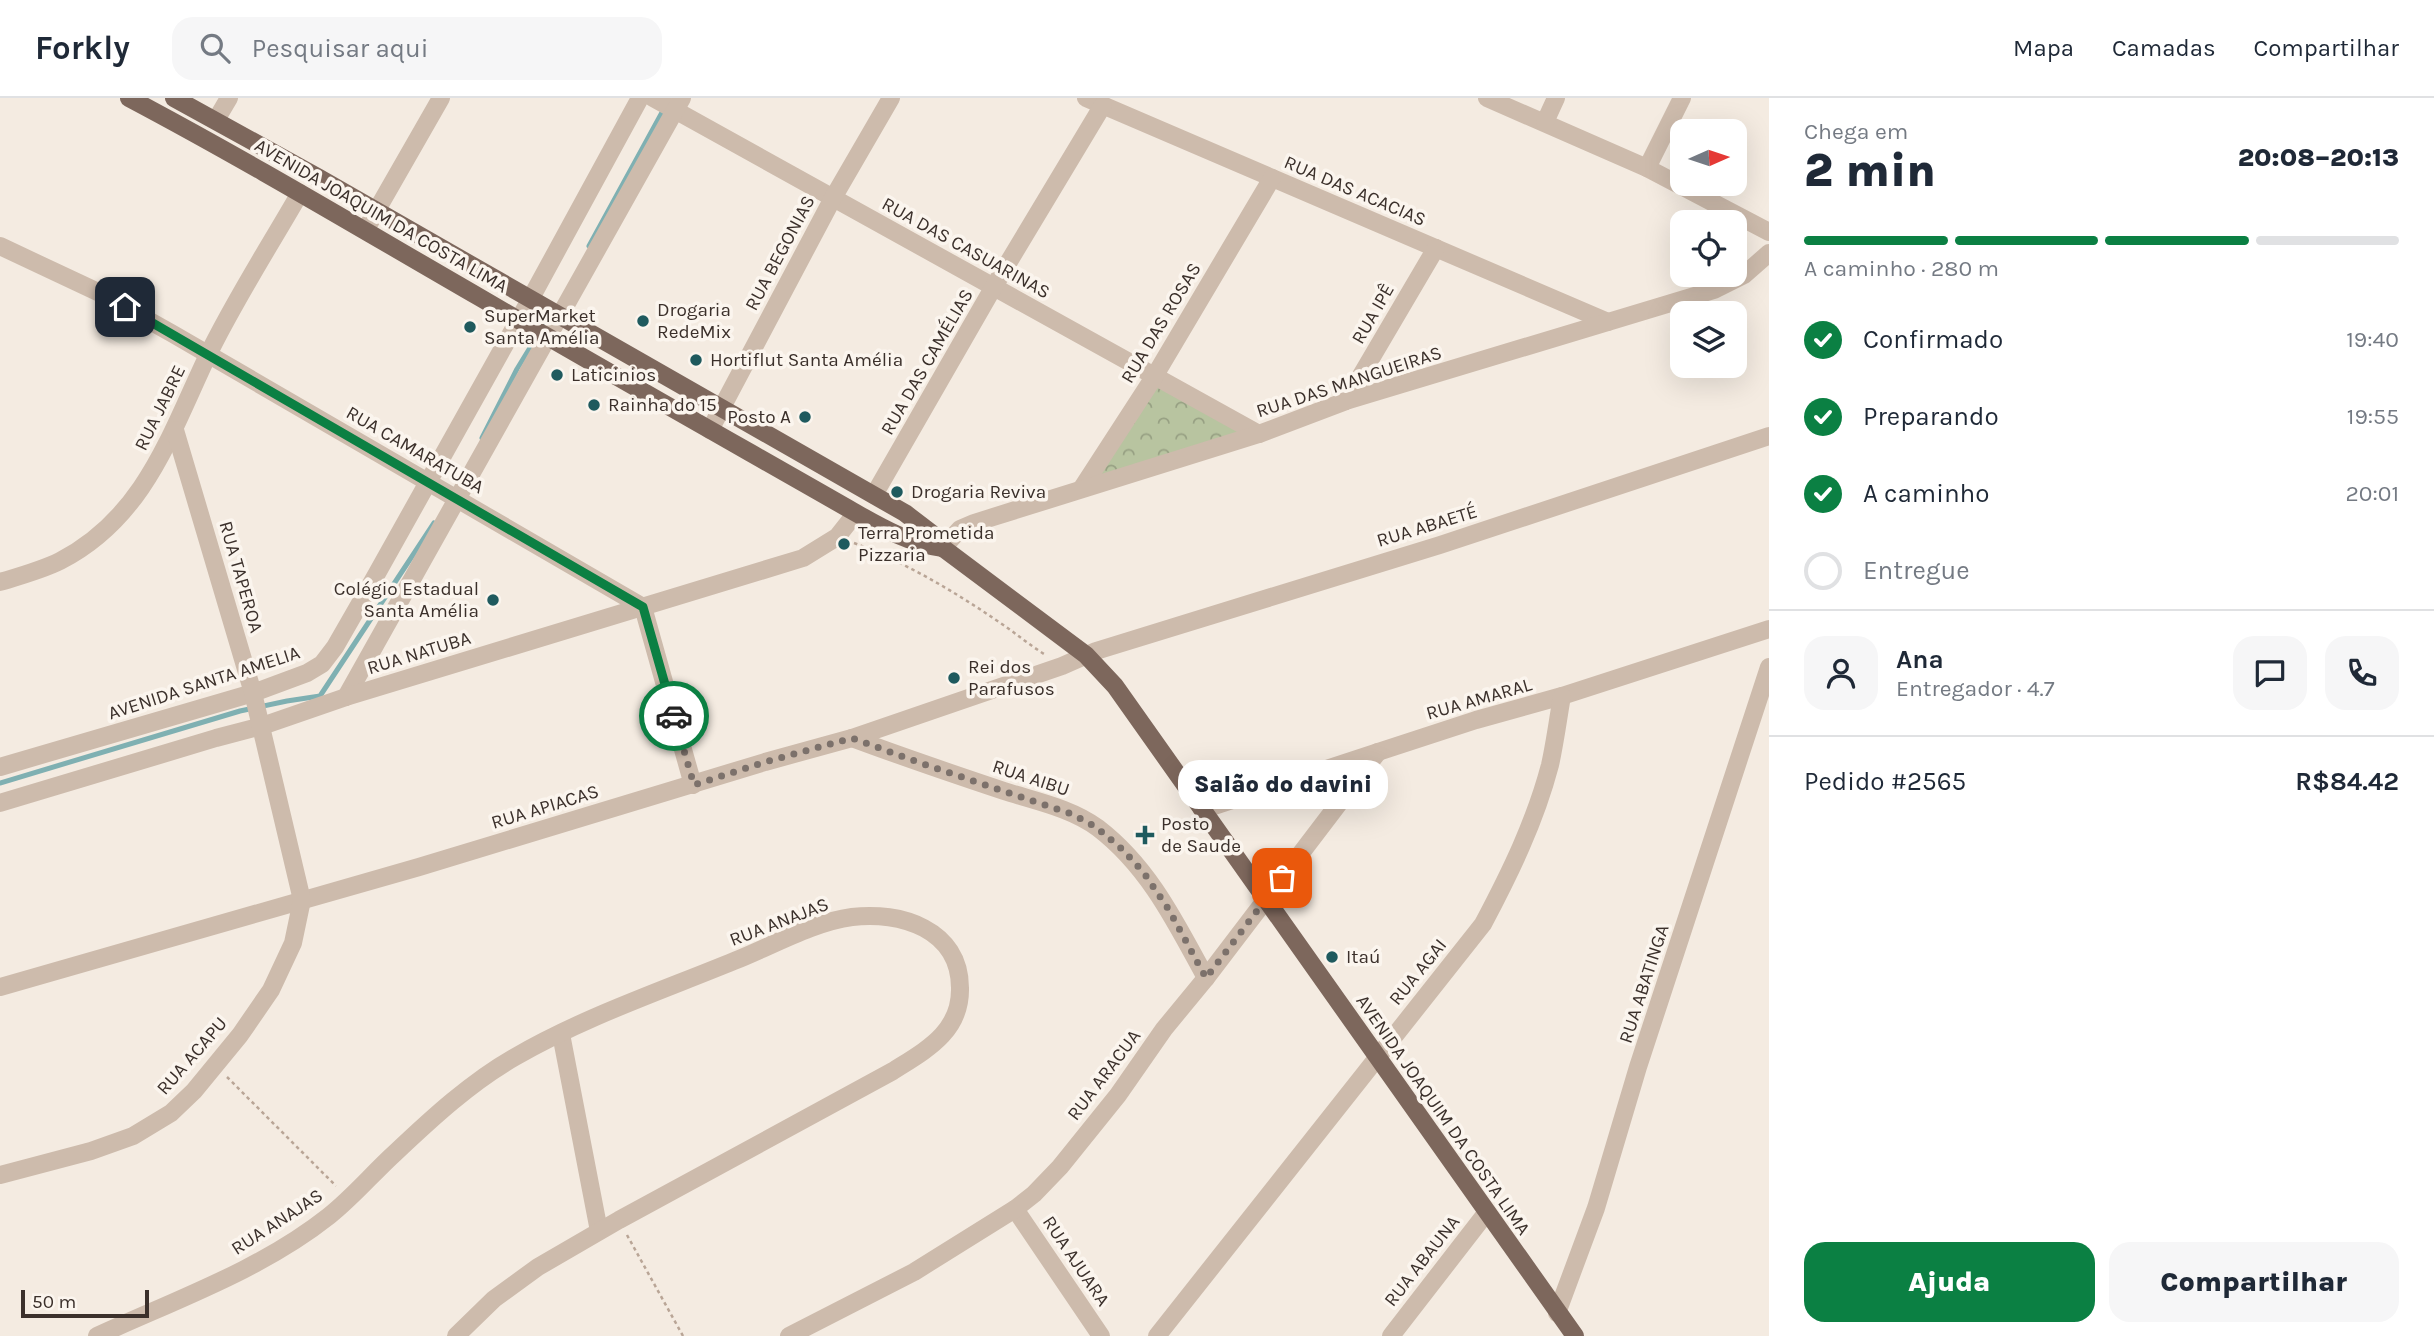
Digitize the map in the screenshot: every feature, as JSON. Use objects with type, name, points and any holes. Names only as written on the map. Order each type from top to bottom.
[{"type":"main road","name":"AVENIDA JOAQUIM DA COSTA LIMA","points":[[129,98],[366,229],[547,337],[897,536],[943,548]]},
{"type":"main road","name":"AVENIDA JOAQUIM DA COSTA LIMA","points":[[174,98],[531,298],[914,518],[943,548],[1091,653],[1575,1336]]},
{"type":"street","points":[[216,120],[229,98]]},
{"type":"street","points":[[366,229],[441,98]]},
{"type":"street","name":"AVENIDA SANTA AMELIA","points":[[0,767],[253,693],[307,673],[322,664],[347,626],[428,482],[640,98]]},
{"type":"street","name":"RUA DAS CASUARINAS","points":[[653,98],[679,104],[833,198],[1259,434]]},
{"type":"street","name":"RUA BEGONIAS","points":[[710,430],[833,198],[891,98]]},
{"type":"street","name":"RUA DAS ACACIAS","points":[[1086,98],[1608,322]]},
{"type":"street","points":[[1487,98],[1647,168],[1767,225]]},
{"type":"street","points":[[1545,122],[1556,98]]},
{"type":"street","points":[[1647,168],[1682,98]]},
{"type":"street","points":[[346,697],[679,104]]},
{"type":"street","name":"RUA DAS CAMÉLIAS","points":[[874,495],[993,288],[1103,105]]},
{"type":"street","name":"RUA DAS ROSAS","points":[[1082,488],[1154,377],[1272,178]]},
{"type":"street","name":"RUA JABRE","points":[[0,582],[60,561],[91,541],[137,496],[175,430],[208,355],[300,193]]},
{"type":"street","name":"RUA CAMARATUBA","points":[[0,246],[100,293],[643,607]]},
{"type":"street","name":"RUA IPÊ","points":[[1346,401],[1436,248]]},
{"type":"street","name":"RUA DAS MANGUEIRAS","points":[[943,548],[960,529],[974,523],[1259,434],[1346,401],[1714,290],[1744,275],[1769,253]]},
{"type":"street","name":"RUA TAPEROA","points":[[175,430],[262,726],[302,900]]},
{"type":"street","name":"RUA ABAETÉ","points":[[1091,653],[1440,545],[1769,436]]},
{"type":"street","name":"RUA NATUBA","points":[[262,726],[346,697],[803,558],[837,537],[856,513]]},
{"type":"street","points":[[643,607],[694,785]]},
{"type":"street","name":"RUA AMARAL","points":[[1202,810],[1476,720],[1562,696],[1769,629]]},
{"type":"street","name":"RUA APIACAS","points":[[0,987],[852,738],[1062,666],[1091,653]]},
{"type":"street","name":"RUA ABATINGA","points":[[1557,1313],[1596,1208],[1643,1054],[1769,667]]},
{"type":"street","name":"RUA AGAI","points":[[1157,1336],[1483,924],[1514,865],[1550,765],[1562,696]]},
{"type":"street","points":[[0,803],[262,726]]},
{"type":"street","name":"RUA AIBU","points":[[852,738],[1064,810],[1096,827],[1144,873],[1169,910],[1206,978]]},
{"type":"street","name":"RUA ARACUA","points":[[789,1336],[914,1272],[1016,1209],[1034,1194],[1101,1117],[1164,1029],[1378,752]]},
{"type":"street","name":"RUA ACAPU","points":[[0,1175],[91,1151],[133,1136],[171,1113],[194,1091],[240,1035],[271,990],[293,943],[302,900]]},
{"type":"street","name":"RUA ANAJAS","points":[[97,1336],[236,1273],[297,1239],[349,1199],[394,1153],[461,1094],[514,1057],[561,1034],[639,999],[850,917],[884,915],[931,931],[942,941],[957,966],[960,995],[955,1020],[923,1052],[538,1267],[494,1299],[456,1336]]},
{"type":"street","points":[[561,1034],[599,1231]]},
{"type":"street","name":"RUA AJUARA","points":[[1016,1209],[1101,1336]]},
{"type":"street","name":"RUA ABAUNA","points":[[1391,1336],[1487,1212]]},
{"type":"path","points":[[837,537],[880,553],[933,582],[996,620],[1062,666]]},
{"type":"path","points":[[215,1065],[349,1199]]},
{"type":"path","points":[[618,1220],[683,1336]]},
{"type":"green space","points":[[1155,379],[1256,435],[1093,485]]},
{"type":"waterway","points":[[589,246],[665,107]]},
{"type":"waterway","points":[[482,438],[517,369],[550,315]]},
{"type":"waterway","points":[[0,783],[240,711],[320,696],[434,523]]},
{"type":"way so far","points":[[674,716],[694,785],[852,738],[1072,814],[1096,827],[1144,873],[1169,910],[1206,978],[1282,878]]},
{"type":"place","name":"Drogaria RedeMix","points":[[643,321]]},
{"type":"place","name":"SuperMarket Santa Amélia","points":[[470,327]]},
{"type":"place","name":"Hortiflut Santa Amélia","points":[[696,360]]},
{"type":"place","name":"Laticinios","points":[[557,375]]},
{"type":"place","name":"Rainha do 15","points":[[594,405]]},
{"type":"place","name":"Posto A","points":[[805,417]]},
{"type":"place","name":"Drogaria Reviva","points":[[897,492]]},
{"type":"place","name":"Terra Prometida Pizzaria","points":[[844,544]]},
{"type":"place","name":"Colégio Estadual Santa Amélia","points":[[493,600]]},
{"type":"place","name":"Rei dos Parafusos","points":[[954,678]]},
{"type":"place","name":"Posto de Saude","points":[[1145,835]]},
{"type":"place","name":"Salão do davini","points":[[1282,878]]},
{"type":"place","name":"Itaú","points":[[1332,957]]},
{"type":"route","points":[[125,307],[643,607],[674,716]]}]
